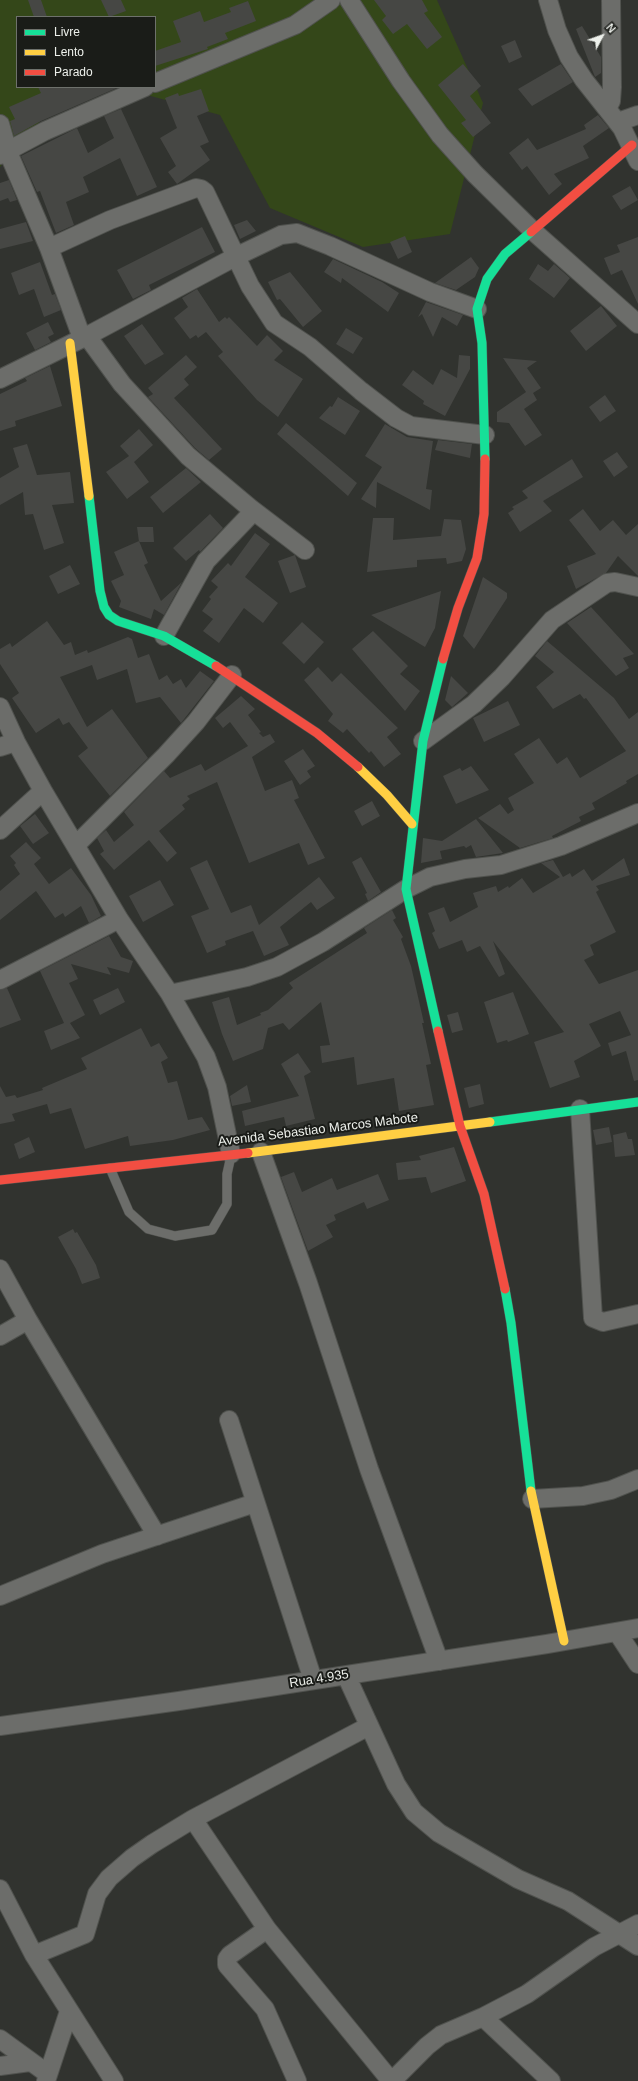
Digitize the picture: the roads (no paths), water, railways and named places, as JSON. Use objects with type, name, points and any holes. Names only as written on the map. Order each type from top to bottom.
[{"type":"street","points":[[156,83],[295,25],[331,0]]},
{"type":"street","points":[[349,0],[401,81],[440,135],[474,174],[533,232],[638,324]]},
{"type":"street","points":[[548,0],[557,30],[569,57],[613,116],[635,153],[505,254],[487,278],[477,309],[482,343],[485,435],[484,514],[477,558],[458,608],[440,668],[423,740],[412,824],[406,889],[460,1126],[484,1194],[501,1265],[511,1323],[532,1499],[564,1641]]},
{"type":"street","points":[[611,0],[611,101],[613,116]]},
{"type":"street","points":[[4,154],[45,131],[143,88]]},
{"type":"street","points":[[613,116],[638,115]]},
{"type":"street","points":[[0,124],[4,154],[49,248],[80,339],[100,591],[104,607],[109,616],[118,621],[164,636],[232,675],[317,733],[387,795],[412,824]]},
{"type":"street","points":[[49,248],[110,220],[196,188],[205,192],[250,286],[274,323],[310,347],[396,418],[411,426],[485,435]]},
{"type":"street","points":[[0,379],[80,339],[235,257],[281,235],[297,233],[330,246],[430,292],[477,309]]},
{"type":"street","points":[[80,339],[188,456],[250,508],[304,550]]},
{"type":"street","points":[[164,636],[206,561],[251,514],[250,508]]},
{"type":"street","points":[[423,740],[474,704],[502,677],[552,620],[607,583],[615,582],[638,587]]},
{"type":"street","points":[[76,845],[166,755],[232,675]]},
{"type":"street","points":[[0,707],[8,745],[43,790],[119,919],[170,994],[206,1057],[217,1087],[231,1154]]},
{"type":"street","points":[[0,830],[43,790]]},
{"type":"street","points":[[170,994],[247,977],[278,967],[323,942],[406,889],[430,877],[465,869],[500,866],[561,846],[638,813]]},
{"type":"street","points":[[0,980],[119,919]]},
{"type":"street","name":"Avenida Sebastiao Marcos Mabote","points":[[0,1180],[109,1167],[261,1152],[638,1102]]},
{"type":"street","points":[[580,1110],[593,1318],[603,1322],[638,1314]]},
{"type":"street","points":[[261,1152],[308,1283],[369,1470],[439,1660]]},
{"type":"street","points":[[0,1269],[28,1320],[157,1536]]},
{"type":"street","points":[[0,1336],[28,1320]]},
{"type":"street","points":[[229,1420],[314,1680]]},
{"type":"street","points":[[532,1499],[583,1496],[611,1490],[638,1479]]},
{"type":"street","points":[[2,1591],[102,1554],[256,1503]]},
{"type":"street","name":"Rua 4.935","points":[[0,1726],[314,1680],[638,1628]]},
{"type":"street","points":[[617,1632],[638,1664]]},
{"type":"street","points":[[346,1675],[396,1784],[414,1812],[439,1833],[518,1879],[568,1901],[638,1946]]},
{"type":"street","points":[[34,1955],[85,1934],[98,1894],[109,1878],[132,1858],[193,1819],[369,1726]]},
{"type":"street","points":[[193,1819],[267,1929],[392,2081],[440,2035],[483,2017],[527,1994],[594,1947],[618,1933],[638,1924]]},
{"type":"street","points":[[0,1889],[34,1955],[114,2081]]},
{"type":"street","points":[[267,1929],[230,1954],[227,1959],[228,1965],[265,2008],[297,2081]]},
{"type":"street","points":[[0,2039],[30,2062],[51,2074],[69,2011]]},
{"type":"street","points":[[483,2017],[551,2081]]},
{"type":"street","points":[[0,2066],[30,2062]]},
{"type":"lane","points":[[109,1167],[129,1212],[148,1229],[175,1236],[212,1230],[227,1204],[227,1174],[231,1154]]}]
